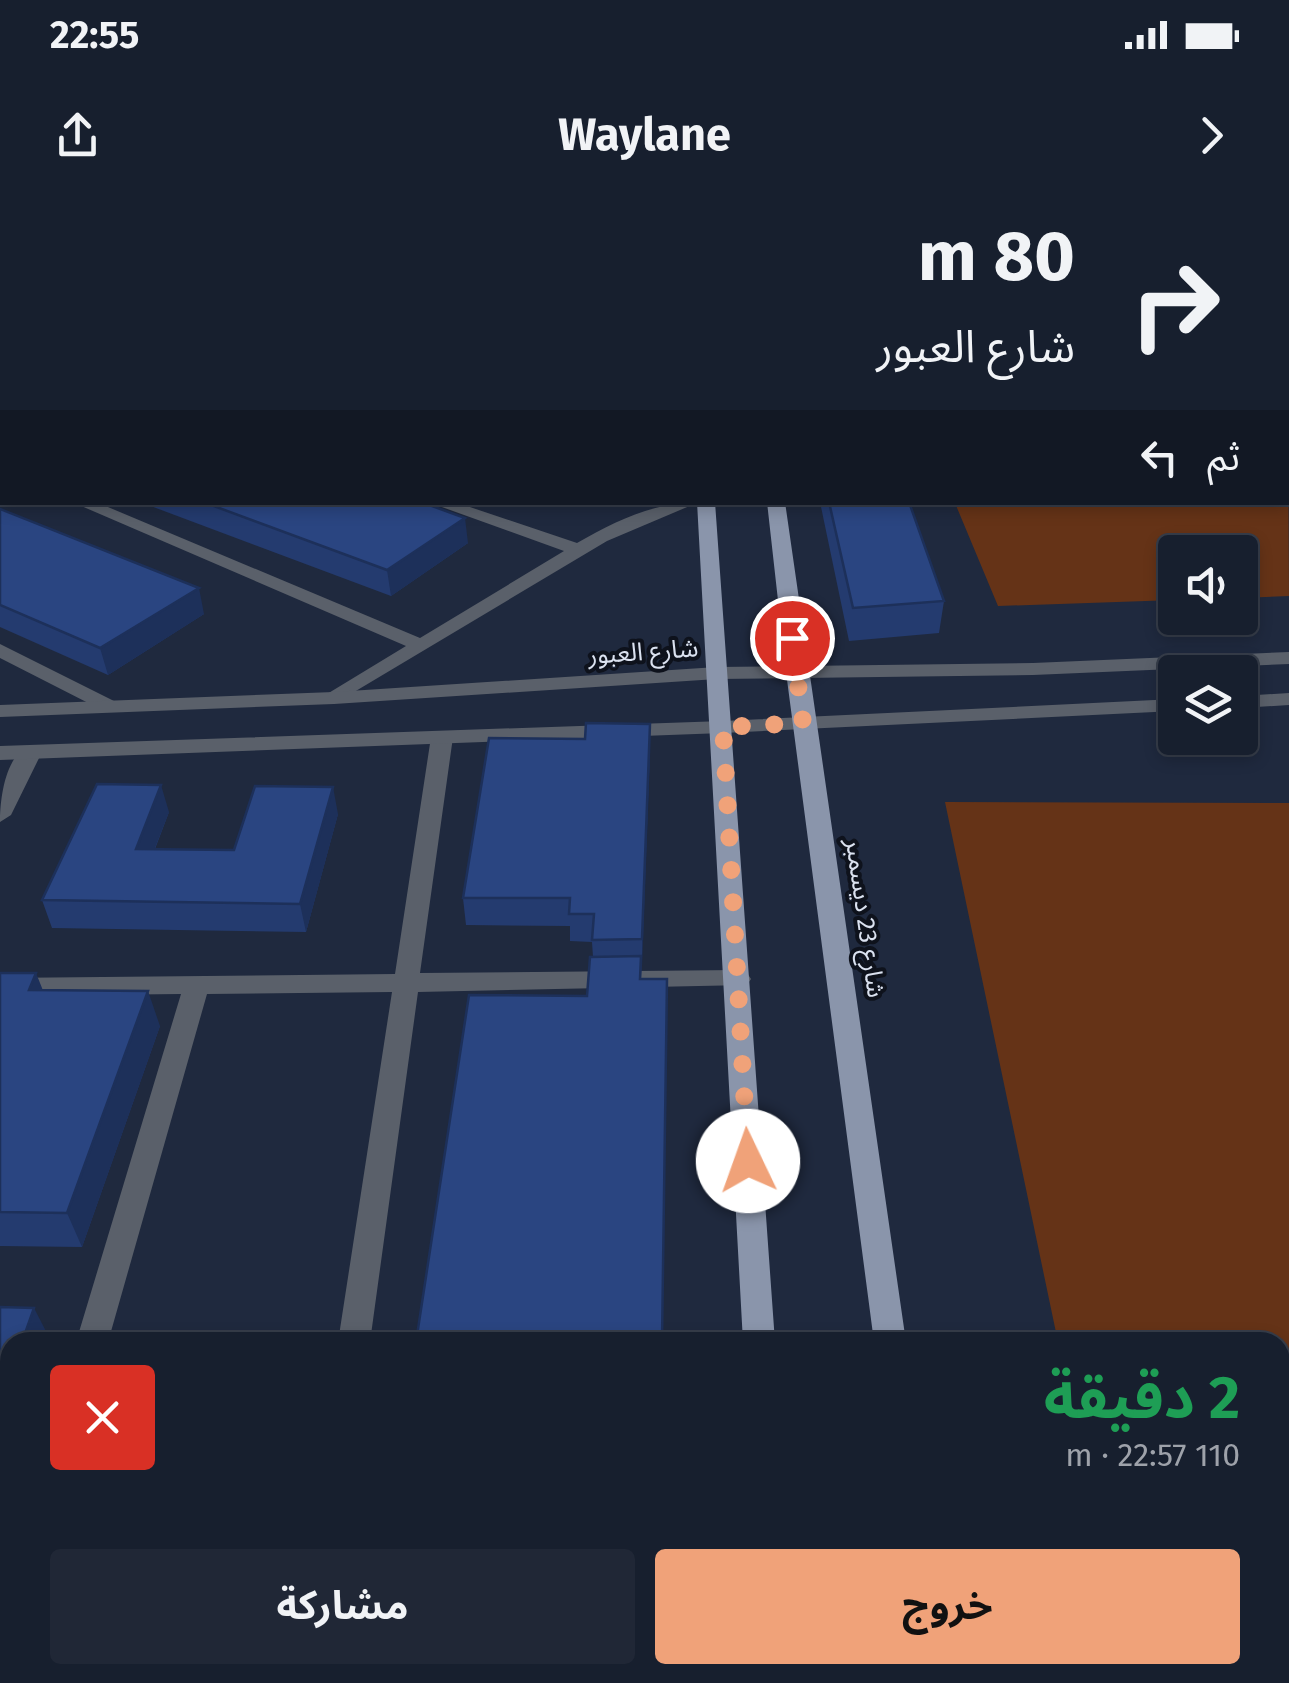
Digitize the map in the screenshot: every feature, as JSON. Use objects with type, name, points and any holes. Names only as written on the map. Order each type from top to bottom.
[{"type":"main road","points":[[706,505],[758,1332]]},
{"type":"main road","name":"شارع 23 ديسمبر","points":[[776,505],[889,1332]]},
{"type":"street","points":[[87,505],[421,646]]},
{"type":"street","points":[[445,505],[579,550]]},
{"type":"street","points":[[334,698],[579,550],[624,526],[683,505]]},
{"type":"street","points":[[0,650],[109,706]]},
{"type":"street","name":"شارع العبور","points":[[0,710],[334,698],[717,673],[1289,658]]},
{"type":"street","points":[[1258,701],[1289,700]]},
{"type":"street","points":[[0,753],[723,727],[1158,706]]},
{"type":"street","points":[[355,1332],[442,737]]},
{"type":"street","points":[[0,815],[30,752]]},
{"type":"street","points":[[0,987],[738,979]]},
{"type":"street","points":[[95,1332],[196,986]]},
{"type":"shaded area","points":[[956,505],[1289,505],[1289,596],[1258,597],[1258,535],[1158,535],[1158,601],[998,606]]},
{"type":"shaded area","points":[[945,802],[1289,803],[1289,1332],[1056,1332]]},
{"type":"building","points":[[211,505],[429,505],[465,518],[387,570]]},
{"type":"building","points":[[830,505],[910,505],[944,601],[853,608]]},
{"type":"building","points":[[0,509],[199,588],[100,648],[0,605]]},
{"type":"building","points":[[586,723],[650,724],[642,939],[592,940],[594,914],[569,914],[570,898],[463,898],[489,738],[585,739]]},
{"type":"building","points":[[97,784],[161,785],[136,849],[234,850],[255,786],[333,787],[300,904],[42,900]]},
{"type":"building","points":[[641,956],[640,979],[667,979],[662,1332],[418,1332],[469,995],[587,996],[590,957]]},
{"type":"building","points":[[0,973],[36,973],[29,990],[148,991],[67,1213],[0,1212]]},
{"type":"building","points":[[0,1307],[34,1308],[26,1332],[0,1332]]},
{"type":"route","points":[[748,1161],[723,727],[803,723],[792,638]]}]
